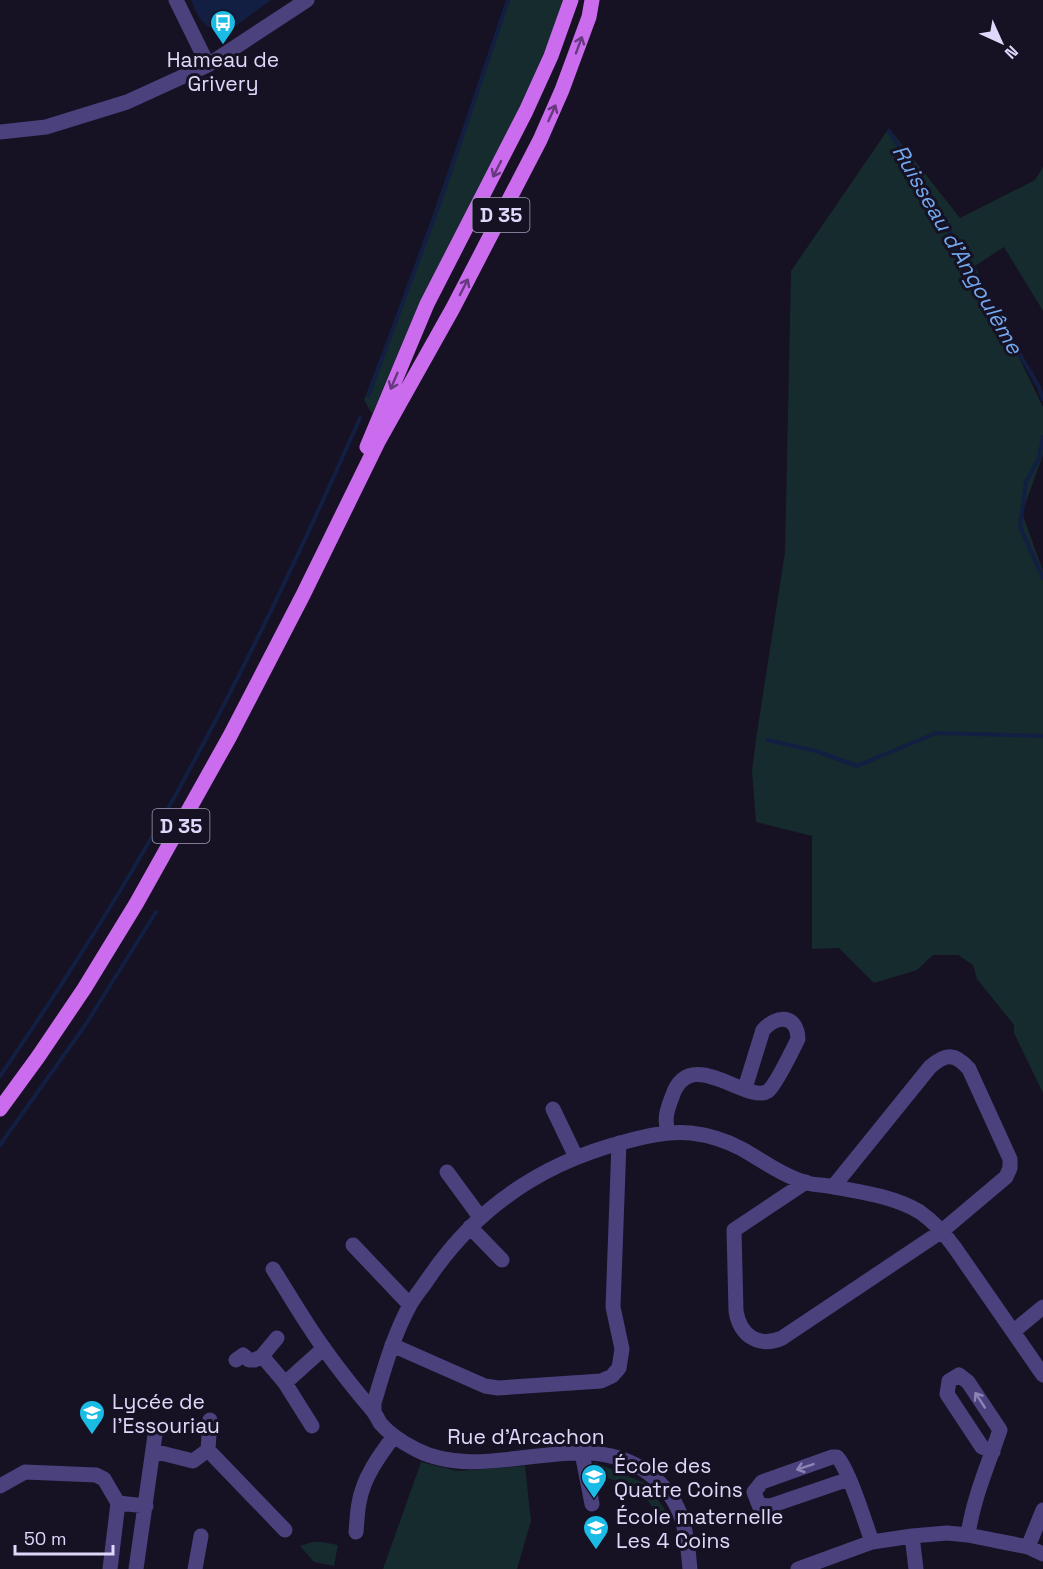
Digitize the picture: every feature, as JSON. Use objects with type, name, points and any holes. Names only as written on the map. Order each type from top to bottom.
[{"type":"main road","name":"D 35","points":[[335,527],[416,327],[526,111],[551,56],[571,0]]},
{"type":"main road","name":"D 35","points":[[0,1109],[84,988],[141,895],[236,725],[394,413],[453,308],[540,140],[574,59],[589,17],[592,0]]},
{"type":"street","points":[[176,0],[208,65]]},
{"type":"street","points":[[0,132],[46,127],[127,102],[208,65],[307,0]]},
{"type":"street","points":[[668,1132],[665,1122],[673,1092],[678,1084],[687,1078],[697,1074],[708,1075],[757,1093],[768,1091],[798,1039],[798,1030],[793,1023],[786,1019],[777,1019],[763,1030],[745,1088]]},
{"type":"street","points":[[806,1182],[734,1230],[736,1311],[738,1322],[751,1338],[772,1342],[782,1338],[942,1231],[1006,1177],[1010,1168],[1010,1159],[969,1069],[962,1061],[953,1056],[936,1061],[833,1187]]},
{"type":"street","points":[[553,1108],[576,1157]]},
{"type":"street","points":[[374,1412],[374,1403],[392,1346],[410,1305],[450,1249],[475,1222],[526,1183],[576,1157],[619,1143],[668,1132],[692,1133],[723,1141],[806,1182],[904,1204],[920,1212],[942,1231],[1043,1375]]},
{"type":"street","points":[[392,1346],[485,1386],[498,1388],[602,1381],[612,1376],[619,1368],[622,1349],[613,1307],[619,1143]]},
{"type":"street","points":[[447,1172],[475,1222],[502,1260]]},
{"type":"street","points":[[353,1245],[410,1305]]},
{"type":"street","name":"Rue d'Arcachon","points":[[273,1269],[324,1348],[365,1403],[394,1436],[443,1460],[512,1459],[582,1453],[603,1454],[634,1463],[660,1482],[679,1509],[684,1522],[690,1569]]},
{"type":"street","points":[[1014,1331],[1043,1307]]},
{"type":"street","points":[[236,1360],[243,1355],[249,1360],[255,1360],[262,1356],[277,1338]]},
{"type":"street","points":[[285,1383],[324,1348]]},
{"type":"street","points":[[262,1356],[285,1383],[312,1426]]},
{"type":"street","points":[[968,1535],[971,1515],[993,1452],[1000,1430],[968,1382],[959,1375],[949,1381],[947,1394],[982,1447],[993,1452]]},
{"type":"street","points":[[210,1420],[208,1450],[285,1530]]},
{"type":"street","points":[[136,1569],[155,1435]]},
{"type":"street","points":[[356,1532],[359,1503],[367,1478],[382,1451],[394,1436]]},
{"type":"street","points":[[153,1451],[193,1461],[208,1450]]},
{"type":"street","points":[[582,1453],[592,1504]]},
{"type":"street","points":[[849,1479],[770,1506],[759,1505],[754,1492],[762,1482],[837,1457],[849,1479],[872,1542]]},
{"type":"street","points":[[0,1486],[25,1472],[96,1475],[104,1479],[118,1503],[110,1569]]},
{"type":"street","points":[[118,1503],[146,1506]]},
{"type":"street","points":[[1028,1547],[1043,1510]]},
{"type":"street","points":[[798,1569],[872,1542],[947,1533],[1028,1547],[1043,1554]]},
{"type":"street","points":[[195,1569],[201,1536]]},
{"type":"street","points":[[912,1536],[916,1569]]},
{"type":"green space","points":[[507,0],[563,0],[532,80],[419,304],[372,414],[364,400],[417,261]]},
{"type":"green space","points":[[889,128],[960,218],[1035,180],[1043,167],[1043,311],[1004,247],[975,266],[1043,407],[1043,455],[1022,513],[1043,571],[1043,1093],[1014,1033],[1014,1025],[977,979],[973,965],[958,955],[933,955],[917,970],[874,983],[839,948],[812,949],[812,836],[756,822],[752,771],[785,552],[791,271]]},
{"type":"green space","points":[[421,1462],[457,1471],[525,1466],[531,1521],[517,1569],[383,1569]]},
{"type":"green space","points":[[594,1462],[647,1484],[672,1520],[663,1522],[639,1488],[591,1473]]},
{"type":"green space","points":[[312,1542],[338,1545],[334,1566],[314,1562],[300,1546]]},
{"type":"water","points":[[191,0],[271,0],[226,33],[219,32],[203,22],[196,13]]},
{"type":"waterway","points":[[368,396],[441,199],[508,0]]},
{"type":"waterway","name":"Ruisseau d'Angoulême","points":[[889,131],[933,199],[958,249],[1039,387],[1043,399]]},
{"type":"waterway","points":[[0,1076],[105,915],[178,790],[264,625],[360,418]]},
{"type":"waterway","name":"Ruisseau d'Angoulême","points":[[1043,437],[1039,458],[1026,482],[1020,527],[1043,578]]},
{"type":"waterway","points":[[768,740],[816,751],[857,766],[936,733],[1043,736]]},
{"type":"waterway","points":[[0,1145],[86,1024],[156,912]]},
{"type":"place","name":"Hameau de Grivery","points":[[223,46]]},
{"type":"place","name":"Lycée de l'Essouriau","points":[[92,1436]]},
{"type":"place","name":"École des Quatre Coins","points":[[594,1500]]},
{"type":"place","name":"École maternelle Les 4 Coins","points":[[596,1551]]}]
